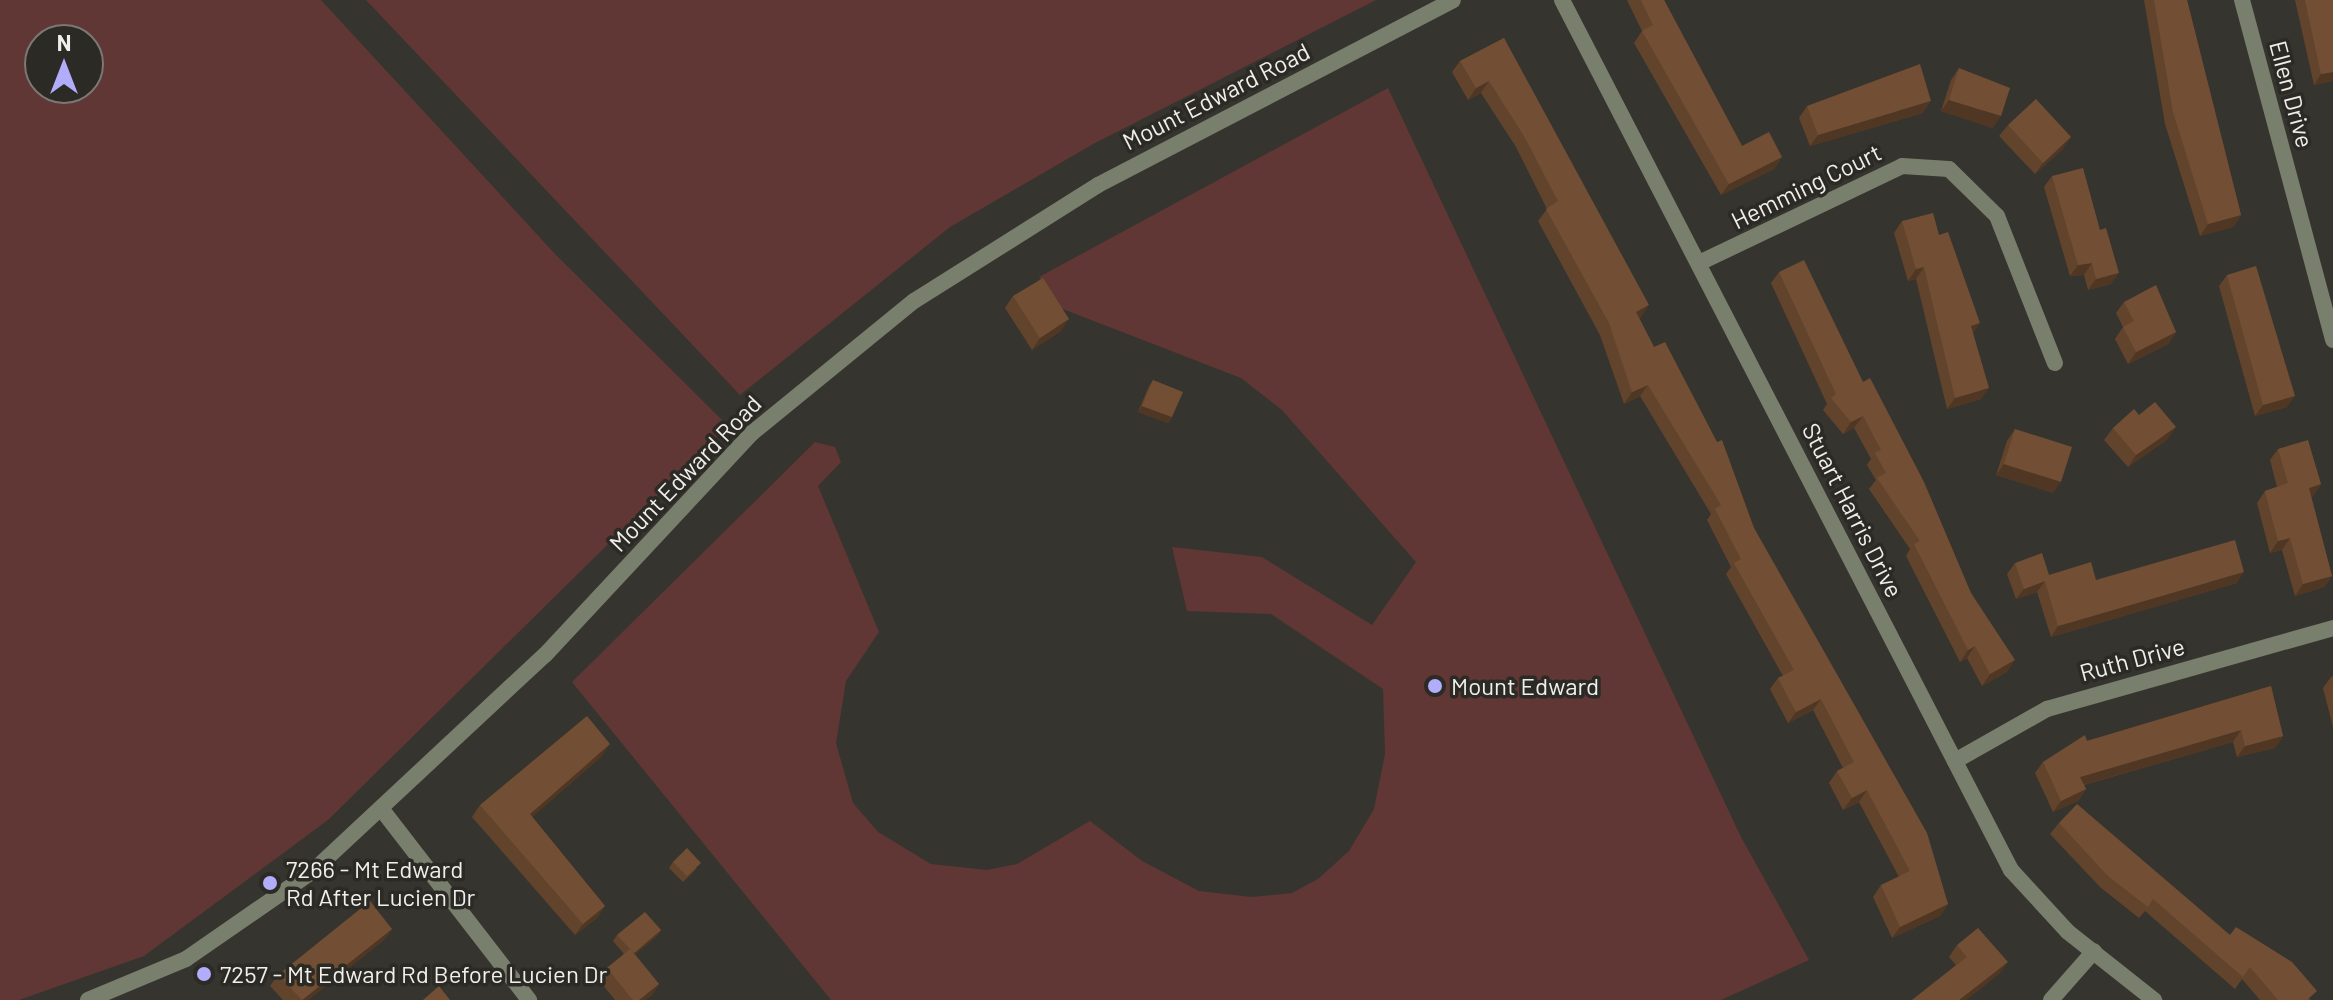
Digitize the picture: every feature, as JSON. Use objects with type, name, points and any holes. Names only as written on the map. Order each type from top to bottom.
[{"type":"street","name":"Mount Edward Road","points":[[88,1000],[186,959],[248,920],[383,811],[545,655],[752,433],[914,301],[1098,185],[1453,0]]},
{"type":"street","name":"Stuart Harris Drive","points":[[1562,0],[2011,870],[2094,951],[2154,1000]]},
{"type":"street","name":"Ellen Drive","points":[[2242,0],[2333,340]]},
{"type":"street","name":"Hemming Court","points":[[1699,263],[1902,166],[1949,169],[1997,216],[2055,363]]},
{"type":"street","name":"Ruth Drive","points":[[1955,761],[2047,709],[2333,628]]},
{"type":"street","points":[[383,811],[529,1000]]},
{"type":"street","points":[[2051,1000],[2094,951]]},
{"type":"shaded area","points":[[0,0],[321,0],[556,255],[728,426],[328,820],[144,956],[19,1000],[0,1000]]},
{"type":"shaded area","points":[[366,0],[1376,0],[1095,143],[950,227],[740,395]]},
{"type":"shaded area","points":[[1388,88],[1740,835],[1809,960],[1721,1000],[831,1000],[572,682],[815,442],[835,447],[841,462],[818,486],[879,632],[846,681],[836,743],[853,803],[878,832],[931,864],[987,870],[1017,864],[1090,821],[1142,861],[1199,891],[1251,897],[1292,893],[1318,879],[1349,851],[1374,809],[1385,754],[1383,689],[1271,614],[1187,611],[1172,547],[1262,557],[1372,625],[1416,562],[1282,410],[1241,378],[1055,306],[1039,277]]},
{"type":"building","points":[[1641,0],[1664,0],[1742,146],[1769,132],[1782,157],[1729,184],[1642,31],[1653,25]]},
{"type":"building","points":[[2154,0],[2187,0],[2241,215],[2208,224],[2173,112]]},
{"type":"building","points":[[2305,0],[2333,0],[2333,72],[2321,74]]},
{"type":"building","points":[[1504,38],[1649,305],[1636,312],[1654,347],[1665,342],[1717,442],[1722,440],[1754,528],[1927,833],[1948,904],[1900,927],[1881,885],[1910,871],[1867,790],[1852,798],[1837,771],[1854,762],[1821,699],[1796,712],[1778,678],[1794,670],[1734,563],[1741,559],[1715,509],[1721,505],[1648,385],[1632,392],[1609,323],[1546,209],[1558,201],[1524,136],[1489,81],[1476,88],[1460,61]]},
{"type":"building","points":[[1920,64],[1931,101],[1818,135],[1807,106]]},
{"type":"building","points":[[1959,68],[2010,88],[2001,116],[1949,100]]},
{"type":"building","points":[[2036,99],[2071,137],[2043,163],[2008,125]]},
{"type":"building","points":[[2083,168],[2100,230],[2106,228],[2119,273],[2096,279],[2092,263],[2078,265],[2052,176]]},
{"type":"building","points":[[1933,213],[1939,235],[1948,232],[1980,323],[1971,326],[1989,388],[1955,398],[1924,267],[1916,269],[1902,221]]},
{"type":"building","points":[[1804,260],[1863,382],[1870,378],[1924,482],[1971,593],[2015,660],[1990,674],[1975,646],[1968,650],[1914,544],[1920,541],[1877,478],[1886,473],[1875,453],[1881,450],[1863,416],[1851,422],[1831,398],[1836,394],[1779,272]]},
{"type":"building","points":[[2256,266],[2295,396],[2263,405],[2227,275]]},
{"type":"building","points":[[1043,278],[1069,319],[1040,338],[1013,296]]},
{"type":"building","points":[[2156,285],[2176,332],[2136,352],[2123,327],[2134,321],[2124,302]]},
{"type":"building","points":[[1153,380],[1183,392],[1172,417],[1142,406]]},
{"type":"building","points":[[2155,402],[2176,427],[2136,455],[2113,428],[2134,409],[2139,415]]},
{"type":"building","points":[[2015,429],[2072,447],[2061,482],[2004,464]]},
{"type":"building","points":[[2308,440],[2321,484],[2309,488],[2332,576],[2303,584],[2290,538],[2278,541],[2265,491],[2288,483],[2278,449]]},
{"type":"building","points":[[2235,540],[2244,572],[2058,626],[2045,581],[2024,589],[2015,563],[2042,553],[2049,575],[2091,562],[2096,580]]},
{"type":"building","points":[[2271,686],[2283,736],[2245,746],[2241,730],[2080,777],[2086,789],[2061,801],[2043,762],[2085,735],[2087,741]]},
{"type":"building","points":[[587,716],[610,744],[530,814],[605,906],[583,924],[480,805]]},
{"type":"building","points":[[2077,804],[2230,935],[2236,927],[2292,962],[2317,991],[2307,1000],[2278,1000],[2250,967],[2243,977],[2153,899],[2148,907],[2108,876],[2059,823]]},
{"type":"building","points":[[687,848],[701,863],[687,876],[673,862]]},
{"type":"building","points":[[370,901],[392,929],[302,1000],[278,975]]},
{"type":"building","points":[[645,912],[661,930],[634,953],[617,935]]},
{"type":"building","points":[[1978,928],[2008,962],[1959,1000],[1912,1000],[1967,957],[1957,945]]},
{"type":"building","points":[[630,949],[659,984],[639,1000],[633,1000],[607,968]]},
{"type":"building","points":[[439,986],[450,1000],[423,1000]]},
{"type":"place","name":"Mount Edward","points":[[1435,686]]},
{"type":"place","name":"7266 - Mt Edward Rd After Lucien Dr","points":[[270,883]]},
{"type":"place","name":"7257 - Mt Edward Rd Before Lucien Dr","points":[[204,974]]}]
